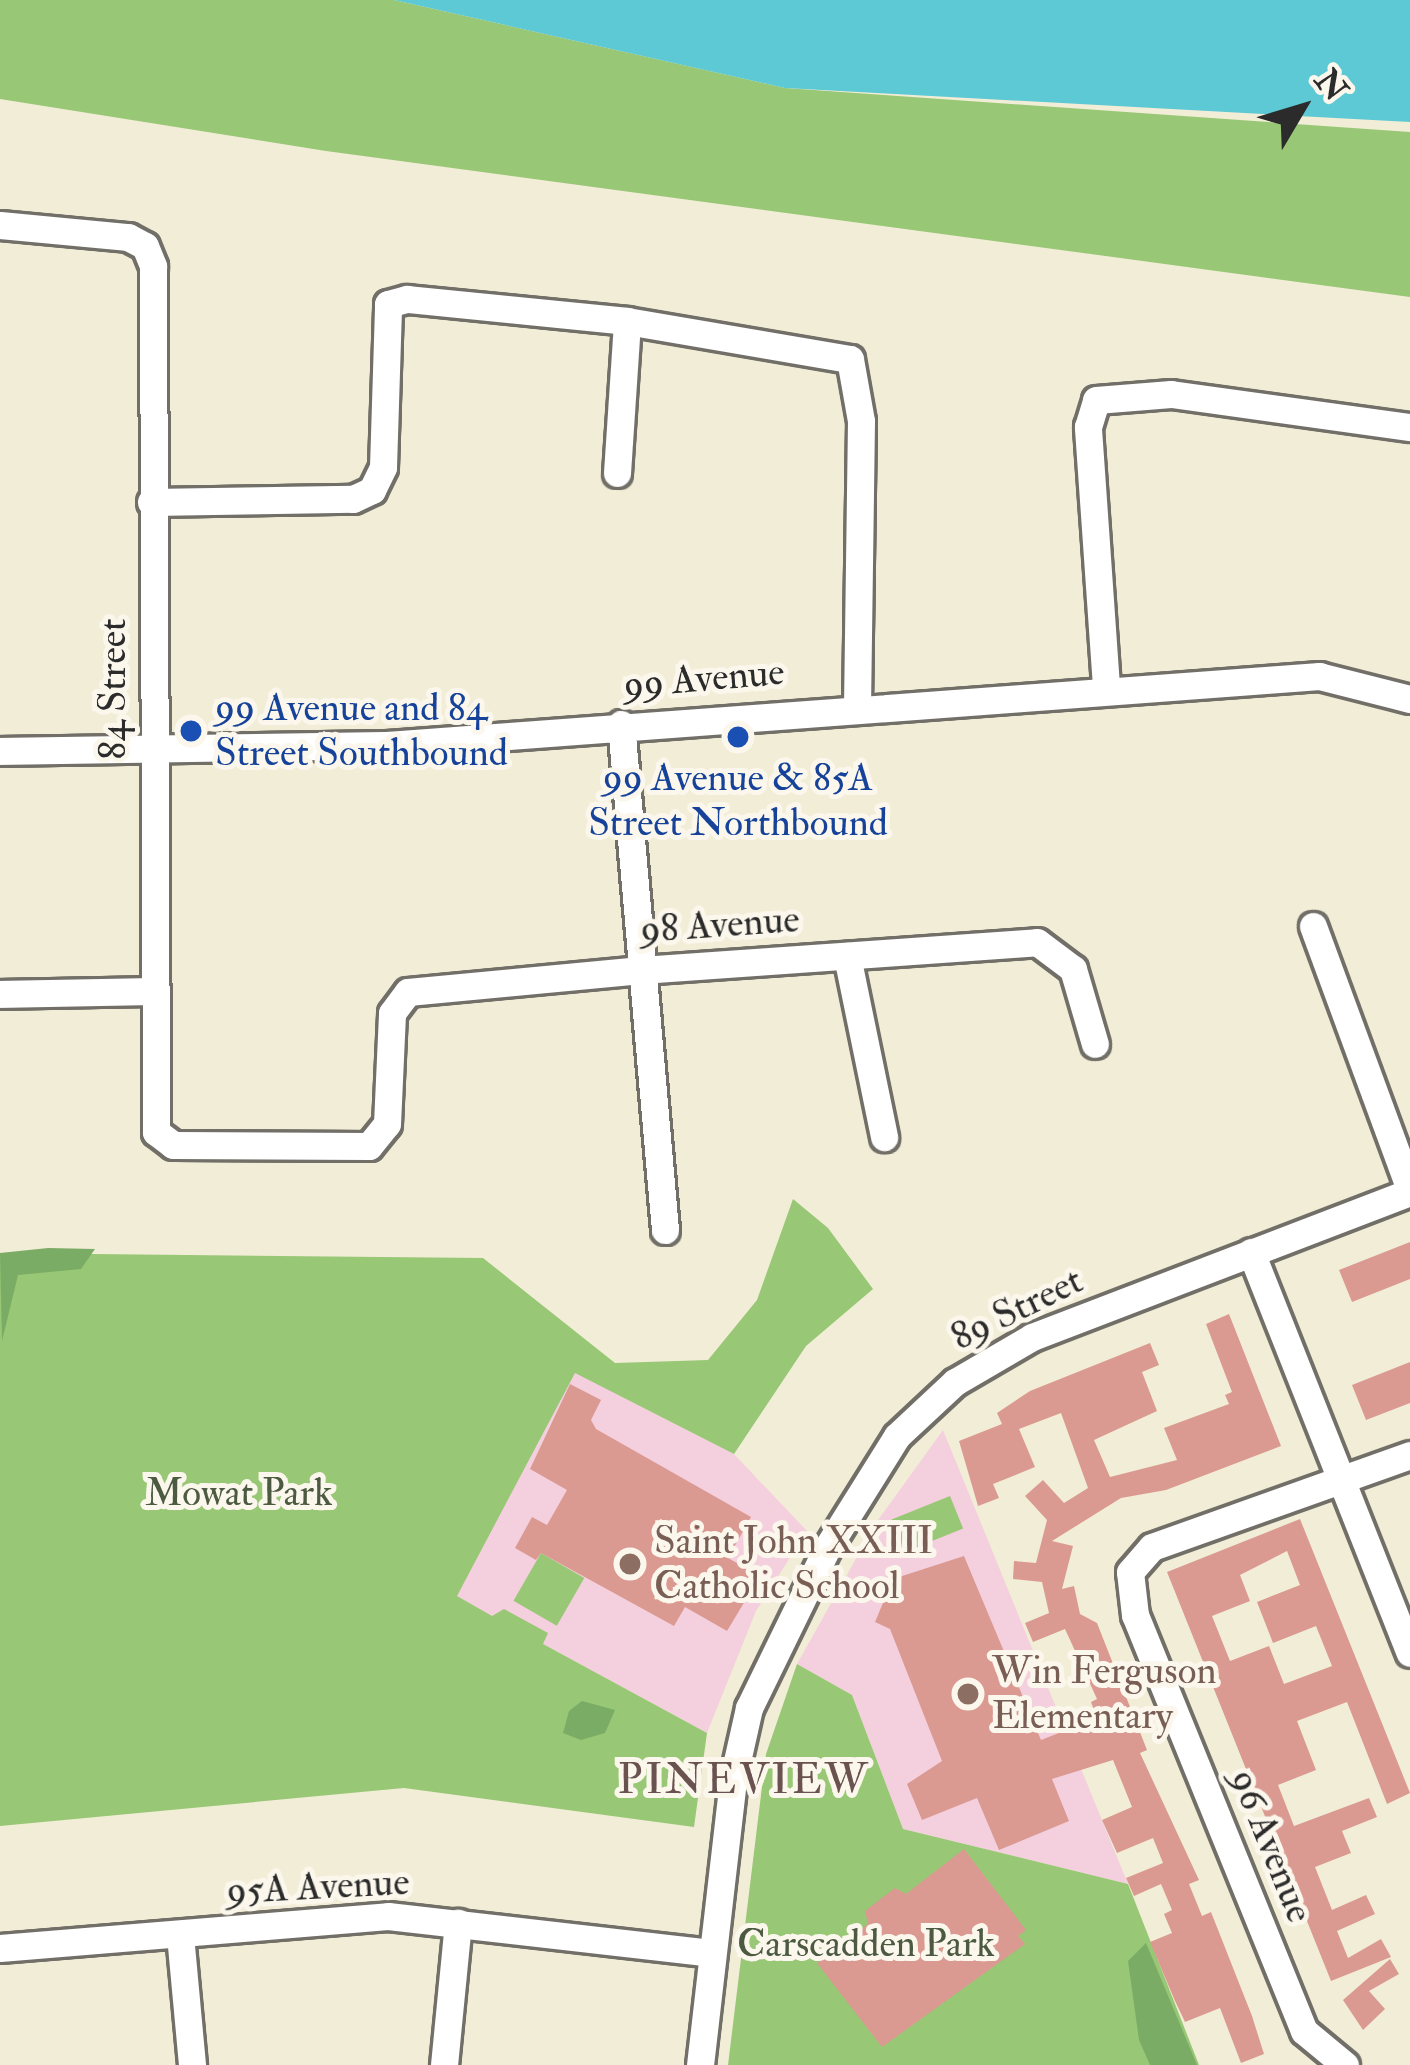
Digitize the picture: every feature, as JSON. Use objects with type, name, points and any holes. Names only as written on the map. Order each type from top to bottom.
[{"type":"street","name":"84 Street","points":[[0,225],[128,237],[145,246],[153,266],[156,1132],[173,1145],[369,1146]]},
{"type":"street","points":[[151,502],[353,499],[372,490],[383,467],[388,304],[407,299],[627,321],[850,359],[861,421],[857,706]]},
{"type":"street","points":[[617,473],[627,321]]},
{"type":"street","points":[[1106,686],[1088,427],[1096,400],[1109,395],[1171,394],[1410,427]]},
{"type":"street","name":"99 Avenue","points":[[0,751],[387,745],[1106,686],[1319,676],[1381,686],[1410,699]]},
{"type":"street","points":[[621,724],[665,1230]]},
{"type":"street","points":[[1313,926],[1410,1191]]},
{"type":"street","name":"98 Avenue","points":[[369,1146],[387,1124],[392,1013],[408,992],[1037,942],[1073,969],[1096,1044]]},
{"type":"street","points":[[847,956],[884,1137]]},
{"type":"street","points":[[0,994],[153,991]]},
{"type":"street","name":"89 Street","points":[[700,2065],[736,1757],[756,1685],[827,1547],[897,1436],[955,1382],[1013,1347],[1410,1191]]},
{"type":"street","points":[[1251,1252],[1410,1653]]},
{"type":"street","points":[[1338,1474],[1410,1455]]},
{"type":"street","name":"96 Avenue","points":[[1338,1474],[1152,1547],[1130,1572],[1135,1615],[1304,2031],[1345,2065]]},
{"type":"street","name":"95A Avenue","points":[[0,1948],[388,1916],[711,1953]]},
{"type":"street","points":[[444,2065],[458,1923]]},
{"type":"street","points":[[180,1936],[192,2065]]},
{"type":"shaded area","name":"Saint John XXIII Catholic School","points":[[572,1371],[734,1454],[807,1531],[756,1611],[707,1733],[456,1597]]},
{"type":"shaded area","points":[[943,1430],[1128,1884],[903,1829],[852,1695],[797,1664],[876,1523]]},
{"type":"green space","points":[[0,0],[394,0],[785,88],[1410,132],[1410,297],[326,151],[0,99]]},
{"type":"green space","name":"Mowat Park","points":[[793,1199],[828,1228],[873,1289],[806,1346],[734,1454],[575,1373],[457,1596],[492,1616],[504,1609],[548,1633],[543,1644],[707,1733],[694,1827],[404,1788],[0,1826],[0,1253],[483,1258],[615,1363],[708,1360],[757,1300]]},
{"type":"green space","points":[[95,1249],[81,1269],[18,1275],[2,1341],[0,1253]]},
{"type":"green space","points":[[950,1496],[963,1528],[905,1552],[892,1520]]},
{"type":"green space","points":[[541,1553],[584,1578],[557,1626],[514,1601]]},
{"type":"green space","name":"Carscadden Park","points":[[797,1664],[852,1695],[903,1829],[1128,1884],[1199,2065],[728,2065],[766,1754]]},
{"type":"green space","points":[[582,1701],[615,1710],[605,1733],[581,1740],[563,1733],[569,1711]]},
{"type":"green space","points":[[1146,1943],[1197,2065],[1150,2065],[1139,2040],[1128,1961]]},
{"type":"water","points":[[394,0],[1410,0],[1410,122],[785,88]]},
{"type":"building","points":[[1410,1242],[1410,1279],[1352,1302],[1339,1270]]},
{"type":"building","points":[[1229,1314],[1281,1446],[1166,1490],[1121,1498],[1052,1541],[1073,1546],[1062,1589],[1074,1586],[1080,1614],[1097,1623],[1147,1750],[1140,1753],[1199,1880],[1189,1884],[1202,1916],[1211,1912],[1252,2016],[1264,2054],[1241,2063],[1220,2008],[1185,2022],[1150,1942],[1172,1933],[1164,1914],[1172,1910],[1161,1884],[1134,1896],[1126,1878],[1163,1863],[1153,1838],[1117,1853],[1102,1820],[1132,1807],[1113,1760],[1052,1779],[1069,1821],[999,1850],[977,1798],[922,1820],[907,1784],[942,1761],[890,1629],[875,1622],[893,1579],[964,1556],[1041,1740],[1097,1718],[1091,1702],[1097,1699],[1065,1629],[1033,1642],[1025,1623],[1049,1613],[1042,1582],[1013,1579],[1014,1561],[1036,1563],[1047,1520],[1025,1496],[1043,1480],[1064,1503],[1088,1488],[1061,1413],[1019,1429],[1035,1467],[993,1484],[999,1498],[978,1506],[959,1441],[1002,1424],[997,1413],[1030,1391],[1150,1343],[1159,1365],[1142,1372],[1157,1411],[1094,1440],[1110,1477],[1177,1460],[1164,1428],[1229,1404],[1225,1395],[1232,1392],[1206,1324]]},
{"type":"building","points":[[1410,1362],[1410,1403],[1366,1420],[1352,1385]]},
{"type":"building","name":"Saint John XXIII Catholic School","points":[[570,1384],[601,1400],[591,1420],[596,1429],[751,1517],[728,1558],[760,1576],[727,1631],[685,1607],[674,1626],[541,1553],[536,1560],[515,1548],[532,1517],[547,1525],[567,1490],[530,1469]]},
{"type":"building","points":[[1300,1519],[1410,1793],[1387,1804],[1347,1702],[1297,1721],[1316,1770],[1278,1785],[1294,1826],[1369,1798],[1377,1817],[1342,1831],[1351,1853],[1315,1867],[1332,1910],[1366,1895],[1375,1914],[1337,1931],[1348,1958],[1381,1939],[1391,1957],[1331,1981],[1167,1572]],"holes":[[[1287,1551],[1300,1585],[1257,1602],[1273,1643],[1316,1626],[1332,1666],[1284,1684],[1269,1646],[1230,1661],[1212,1616],[1250,1601],[1240,1575]]]},
{"type":"building","points":[[964,1849],[1026,1930],[1018,1936],[1025,1944],[882,2047],[817,1963],[868,1924],[865,1911],[895,1888],[906,1894]]},
{"type":"building","points":[[1390,1959],[1399,1974],[1369,1991],[1385,2009],[1363,2030],[1343,2000]]},
{"type":"place","name":"99 Avenue and 84 Street Southbound","points":[[191,731]]},
{"type":"place","name":"99 Avenue & 85A Street Northbound","points":[[738,737]]},
{"type":"place","name":"Saint John XXIII Catholic School","points":[[630,1564]]},
{"type":"place","name":"Win Ferguson Elementary","points":[[968,1694]]},
{"type":"district","name":"PINEVIEW","points":[[744,1780]]}]
